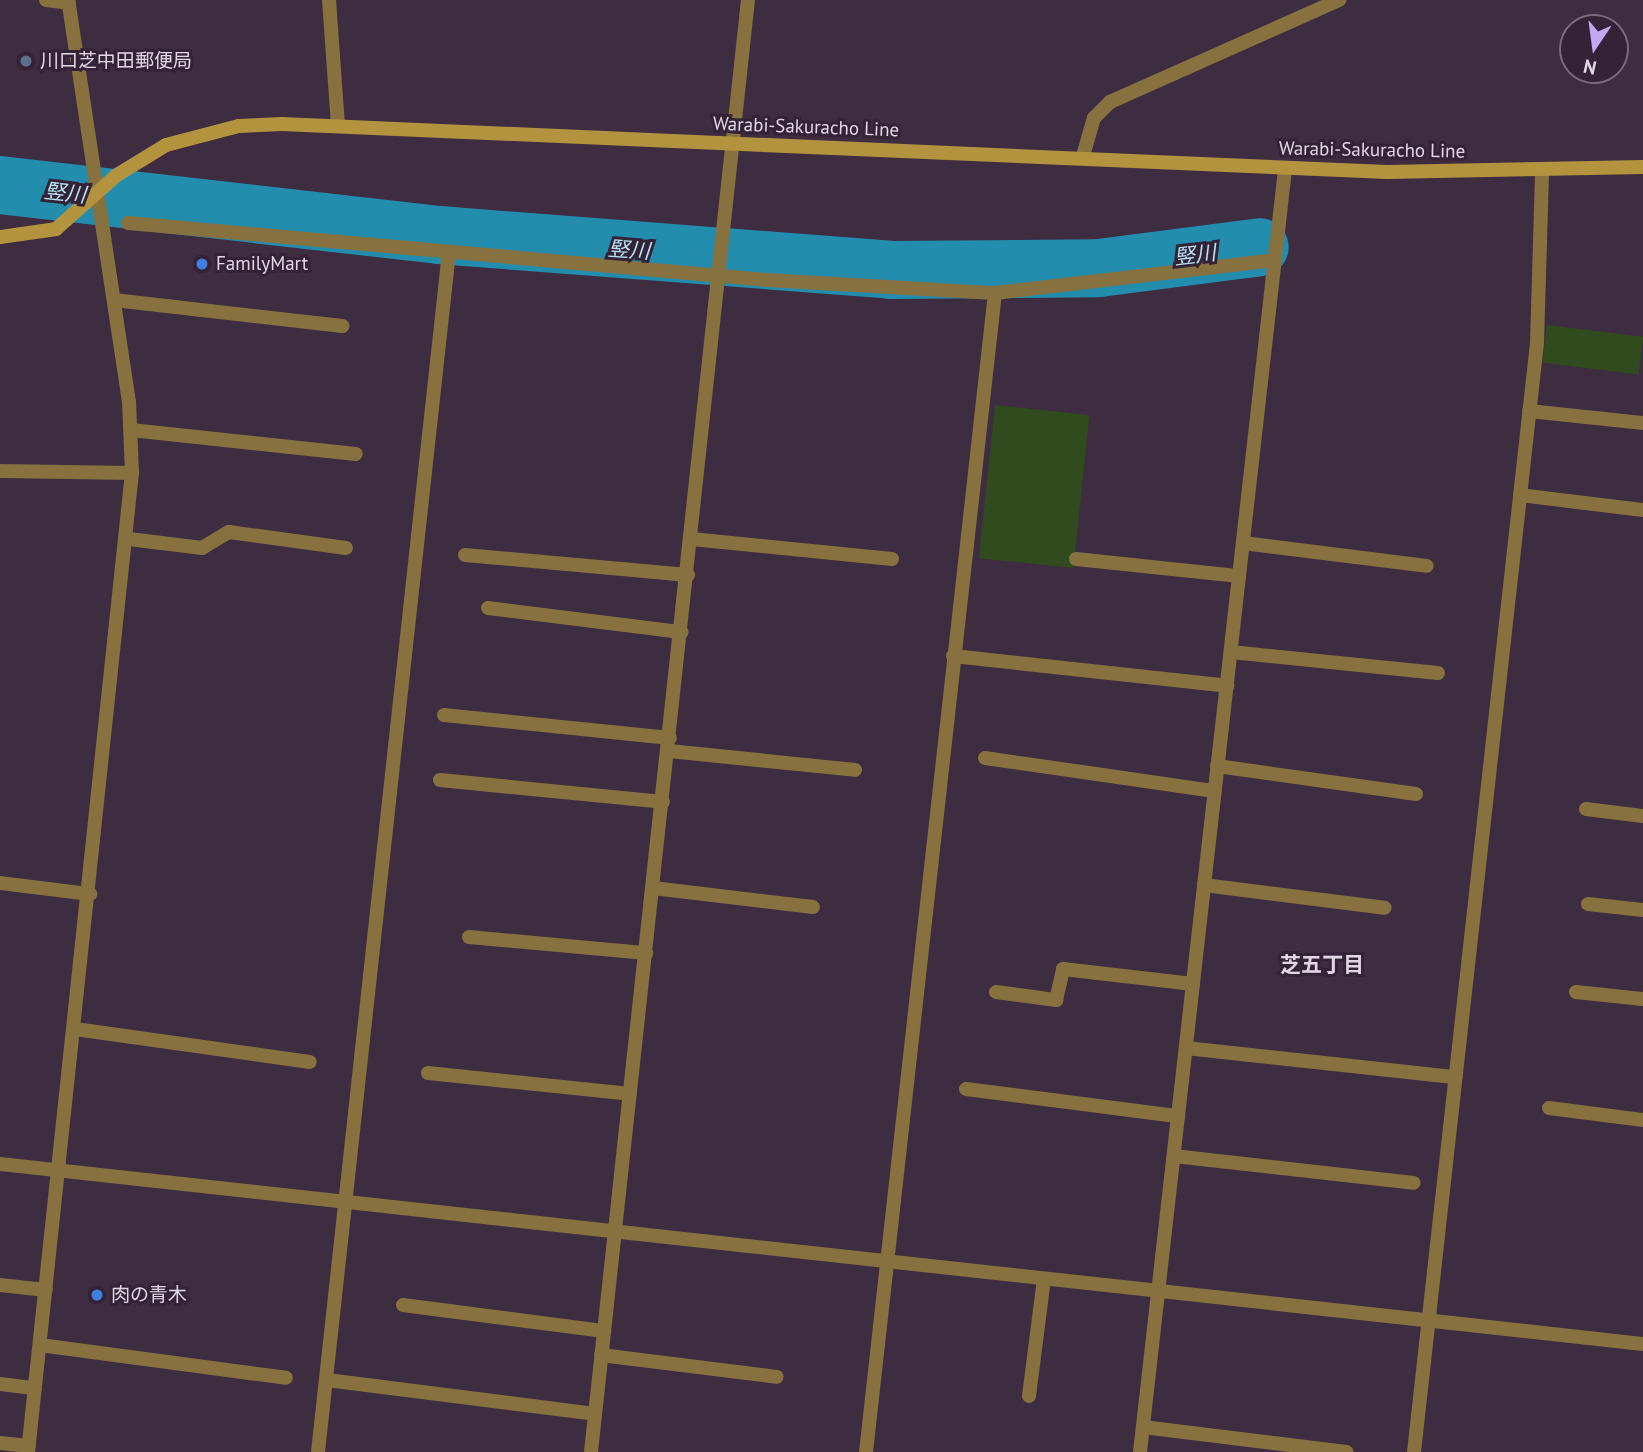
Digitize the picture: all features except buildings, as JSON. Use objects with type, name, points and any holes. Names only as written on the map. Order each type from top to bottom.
[{"type":"main road","name":"Warabi-Sakuracho Line","points":[[0,237],[56,229],[139,159],[200,134],[338,125],[733,145],[1083,156],[1285,169],[1542,170],[1643,167]]},
{"type":"street","points":[[0,1443],[29,1449],[129,539],[132,473],[131,430],[114,300],[95,197],[68,1],[46,0]]},
{"type":"street","points":[[329,0],[338,125]]},
{"type":"street","points":[[594,1452],[601,1355],[725,243],[748,0]]},
{"type":"street","points":[[1083,156],[1094,118],[1110,102],[1339,0]]},
{"type":"street","points":[[1140,1452],[1285,169]]},
{"type":"street","points":[[1414,1452],[1537,342],[1542,170]]},
{"type":"street","points":[[128,223],[721,274],[995,293],[1275,260]]},
{"type":"street","points":[[318,1452],[449,252]]},
{"type":"street","points":[[866,1452],[995,293]]},
{"type":"street","points":[[114,300],[343,326]]},
{"type":"street","points":[[1529,411],[1643,423]]},
{"type":"street","points":[[131,430],[356,454]]},
{"type":"street","points":[[0,471],[132,473]]},
{"type":"street","points":[[1520,495],[1643,510]]},
{"type":"street","points":[[129,539],[202,548],[229,532],[346,548]]},
{"type":"street","points":[[692,539],[892,559]]},
{"type":"street","points":[[1243,543],[1427,566]]},
{"type":"street","points":[[464,555],[688,575]]},
{"type":"street","points":[[1076,559],[1239,576]]},
{"type":"street","points":[[488,608],[682,632]]},
{"type":"street","points":[[1231,652],[1438,673]]},
{"type":"street","points":[[953,656],[1227,687]]},
{"type":"street","points":[[444,715],[855,770]]},
{"type":"street","points":[[985,758],[1215,791]]},
{"type":"street","points":[[1217,766],[1416,794]]},
{"type":"street","points":[[440,779],[663,802]]},
{"type":"street","points":[[1586,809],[1643,816]]},
{"type":"street","points":[[0,883],[90,894]]},
{"type":"street","points":[[1204,885],[1385,908]]},
{"type":"street","points":[[653,888],[813,907]]},
{"type":"street","points":[[1588,904],[1643,910]]},
{"type":"street","points":[[469,937],[646,953]]},
{"type":"street","points":[[996,992],[1056,1000],[1063,969],[1193,984]]},
{"type":"street","points":[[1576,992],[1643,999]]},
{"type":"street","points":[[75,1029],[310,1062]]},
{"type":"street","points":[[1186,1048],[1455,1077]]},
{"type":"street","points":[[428,1073],[630,1094]]},
{"type":"street","points":[[966,1089],[1178,1116]]},
{"type":"street","points":[[1549,1108],[1643,1119]]},
{"type":"street","points":[[1174,1156],[1413,1183]]},
{"type":"street","points":[[0,1164],[1643,1344]]},
{"type":"street","points":[[1029,1396],[1044,1279]]},
{"type":"street","points":[[0,1285],[46,1290]]},
{"type":"street","points":[[403,1305],[604,1331]]},
{"type":"street","points":[[40,1345],[286,1378]]},
{"type":"street","points":[[601,1355],[777,1377]]},
{"type":"street","points":[[327,1380],[595,1415]]},
{"type":"street","points":[[0,1384],[35,1388]]},
{"type":"street","points":[[1143,1427],[1346,1452]]},
{"type":"green space","points":[[1547,325],[1643,337],[1639,375],[1542,363]]},
{"type":"green space","points":[[995,405],[1089,415],[1073,568],[979,558]]},
{"type":"waterway","name":"竪川","points":[[0,185],[439,235],[890,270],[1099,268],[1260,247]]},
{"type":"place","name":"川口芝中田郵便局","points":[[26,61]]},
{"type":"place","name":"FamilyMart","points":[[202,264]]},
{"type":"place","name":"肉の青木","points":[[97,1295]]},
{"type":"district","name":"芝五丁目","points":[[1322,965]]}]
